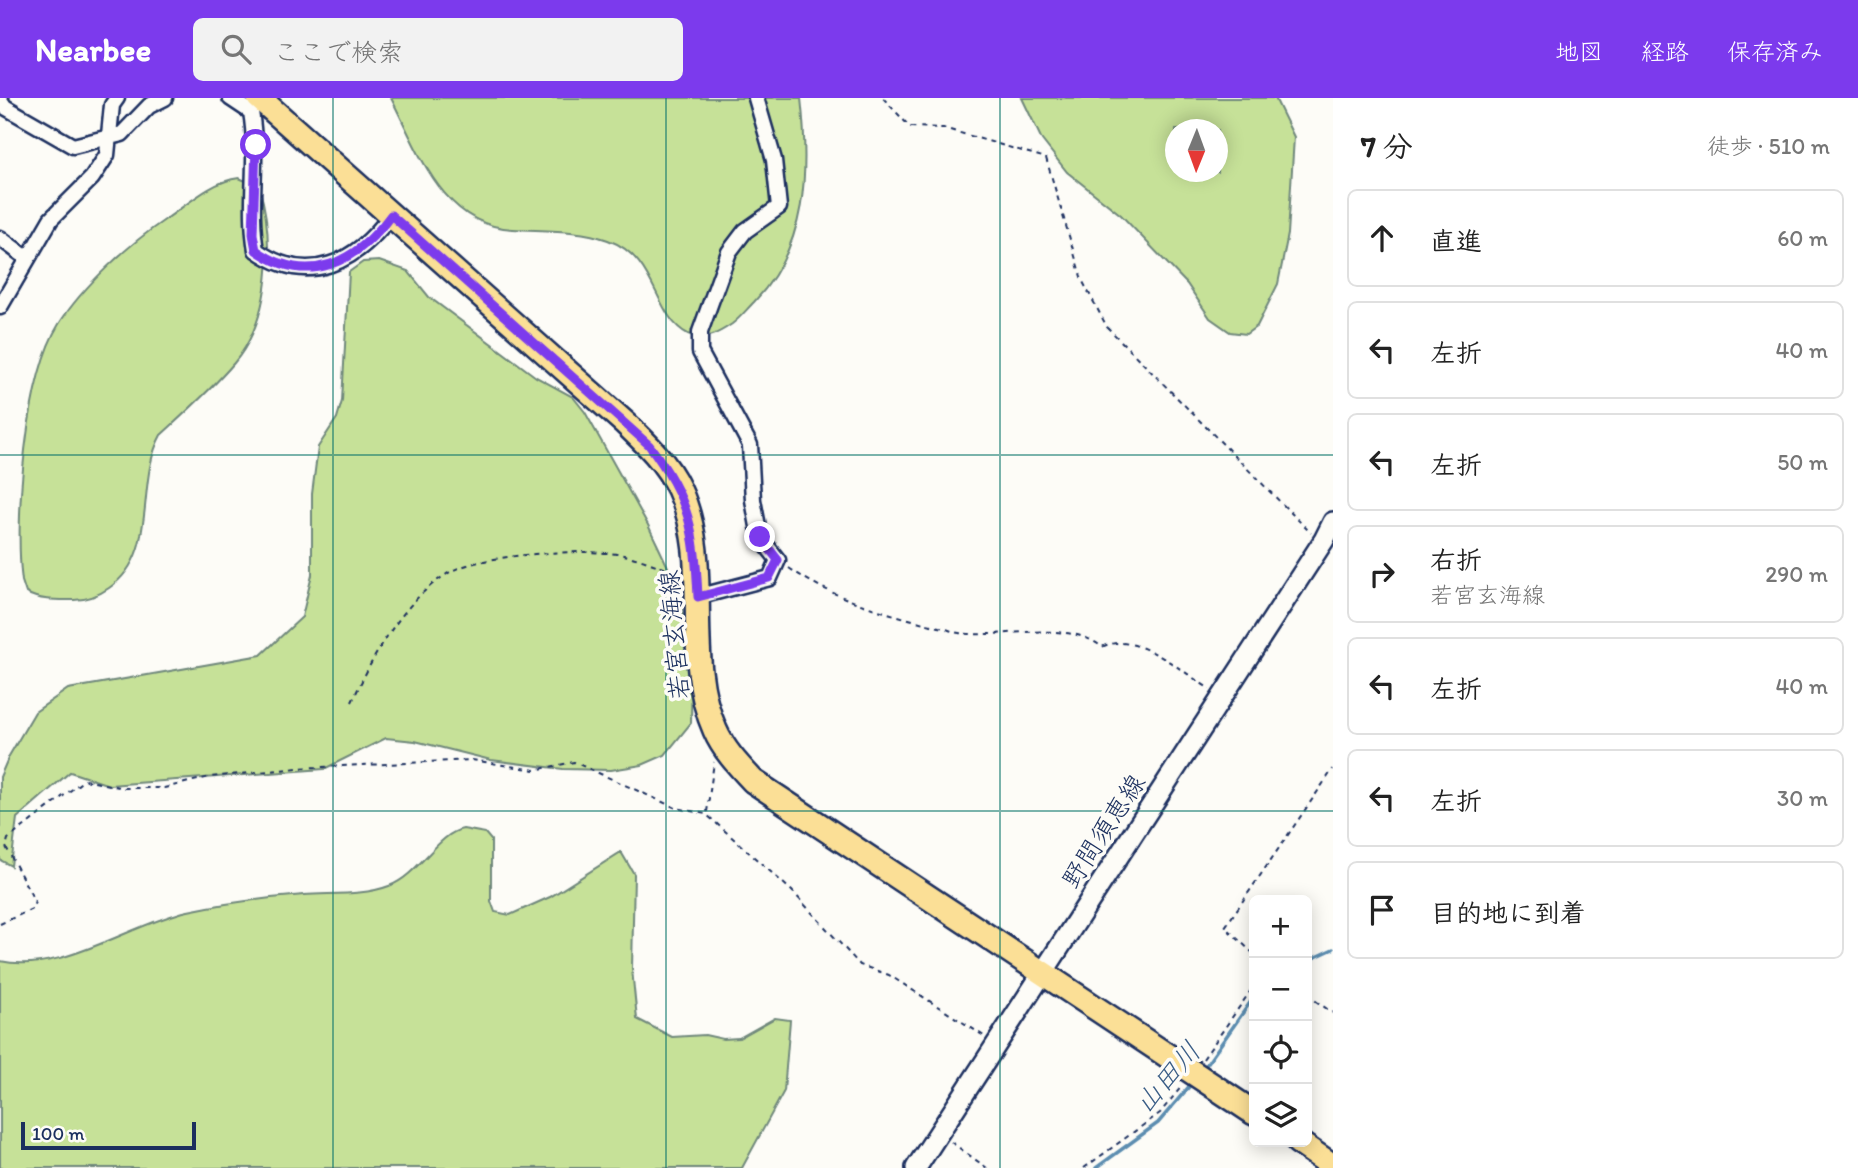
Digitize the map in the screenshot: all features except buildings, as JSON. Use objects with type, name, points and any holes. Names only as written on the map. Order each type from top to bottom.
[{"type":"main road","name":"若宮玄海線","points":[[259,98],[649,445],[680,492],[694,540],[702,677],[707,706],[720,741],[753,780],[780,801],[1249,1110]]},
{"type":"main road","name":"野間須恵線","points":[[916,1168],[1324,540],[1333,522]]},
{"type":"main road","points":[[1305,1147],[1333,1166]]},
{"type":"street","points":[[0,307],[51,219],[92,178],[107,155],[111,139],[112,105],[117,98]]},
{"type":"street","points":[[0,100],[5,107],[74,146],[111,139],[122,134],[149,106],[165,98]]},
{"type":"street","points":[[230,98],[251,112],[256,145],[253,234],[256,250],[275,264],[301,269],[323,268],[350,256],[380,230],[391,215]]},
{"type":"street","points":[[697,587],[769,578],[778,560],[760,537],[753,500],[750,445],[700,352],[699,332],[729,252],[745,232],[779,207],[774,160],[756,98]]},
{"type":"street","points":[[0,238],[27,258]]},
{"type":"path","points":[[883,98],[910,127],[943,128],[1046,158],[1082,280],[1107,327],[1309,532],[1324,540]]},
{"type":"path","points":[[352,702],[402,616],[431,587],[454,570],[489,561],[537,555],[607,553],[628,556],[697,587]]},
{"type":"path","points":[[778,560],[834,595],[895,617],[957,633],[1043,632],[1087,639],[1102,647],[1114,643],[1137,646],[1223,696]]},
{"type":"path","points":[[706,814],[720,741]]},
{"type":"path","points":[[0,924],[32,909],[35,902],[6,847],[8,839],[83,780],[124,788],[164,788],[210,778],[298,768],[472,760],[535,770],[574,762],[676,808],[706,814],[792,891],[860,965],[889,975],[996,1044]]},
{"type":"path","points":[[1249,949],[1225,927],[1333,769]]},
{"type":"path","points":[[1084,1168],[1160,1113],[1197,1075],[1249,993]]},
{"type":"path","points":[[1312,998],[1333,1013]]},
{"type":"path","points":[[938,1133],[988,1168]]},
{"type":"green space","points":[[391,98],[801,98],[804,180],[795,232],[772,280],[741,316],[717,333],[706,337],[694,336],[677,326],[646,273],[624,248],[597,236],[513,229],[489,225],[468,215],[436,183]]},
{"type":"green space","points":[[1022,98],[1275,98],[1294,137],[1288,234],[1278,284],[1257,326],[1246,334],[1230,332],[1210,318],[1187,284],[1121,215],[1067,172],[1042,140]]},
{"type":"green space","points":[[239,178],[259,187],[267,230],[268,254],[262,302],[256,325],[246,345],[217,382],[161,435],[153,454],[141,537],[135,556],[125,573],[105,591],[83,599],[49,600],[26,593],[20,555],[21,487],[25,449],[38,378],[59,324],[94,281],[137,241],[210,188]]},
{"type":"green space","points":[[379,261],[408,271],[429,297],[536,377],[573,397],[585,412],[648,525],[679,590],[692,668],[691,723],[665,755],[642,765],[611,770],[563,769],[491,760],[415,741],[386,738],[324,769],[109,785],[70,772],[17,818],[11,866],[0,860],[0,777],[35,712],[68,689],[261,655],[302,617],[312,575],[312,494],[318,447],[337,418],[342,401],[349,272],[363,262]]},
{"type":"green space","points":[[463,829],[485,833],[491,840],[491,901],[495,912],[510,915],[550,897],[621,852],[634,874],[632,969],[637,1019],[672,1037],[705,1035],[723,1039],[739,1038],[775,1018],[790,1020],[784,1091],[742,1168],[0,1168],[0,961],[47,961],[71,955],[166,917],[203,908],[275,898],[358,893],[379,889],[399,881],[445,838]]},
{"type":"waterway","name":"山田川","points":[[1312,959],[1333,949]]},
{"type":"waterway","name":"山田川","points":[[1202,1071],[1249,1004]]},
{"type":"waterway","name":"山田川","points":[[1096,1168],[1158,1123],[1193,1082]]},
{"type":"route","points":[[256,145],[253,234],[256,250],[275,264],[301,269],[323,268],[350,256],[380,230],[391,215],[649,445],[674,480],[690,521],[698,597],[769,578],[778,560],[760,537]]}]
